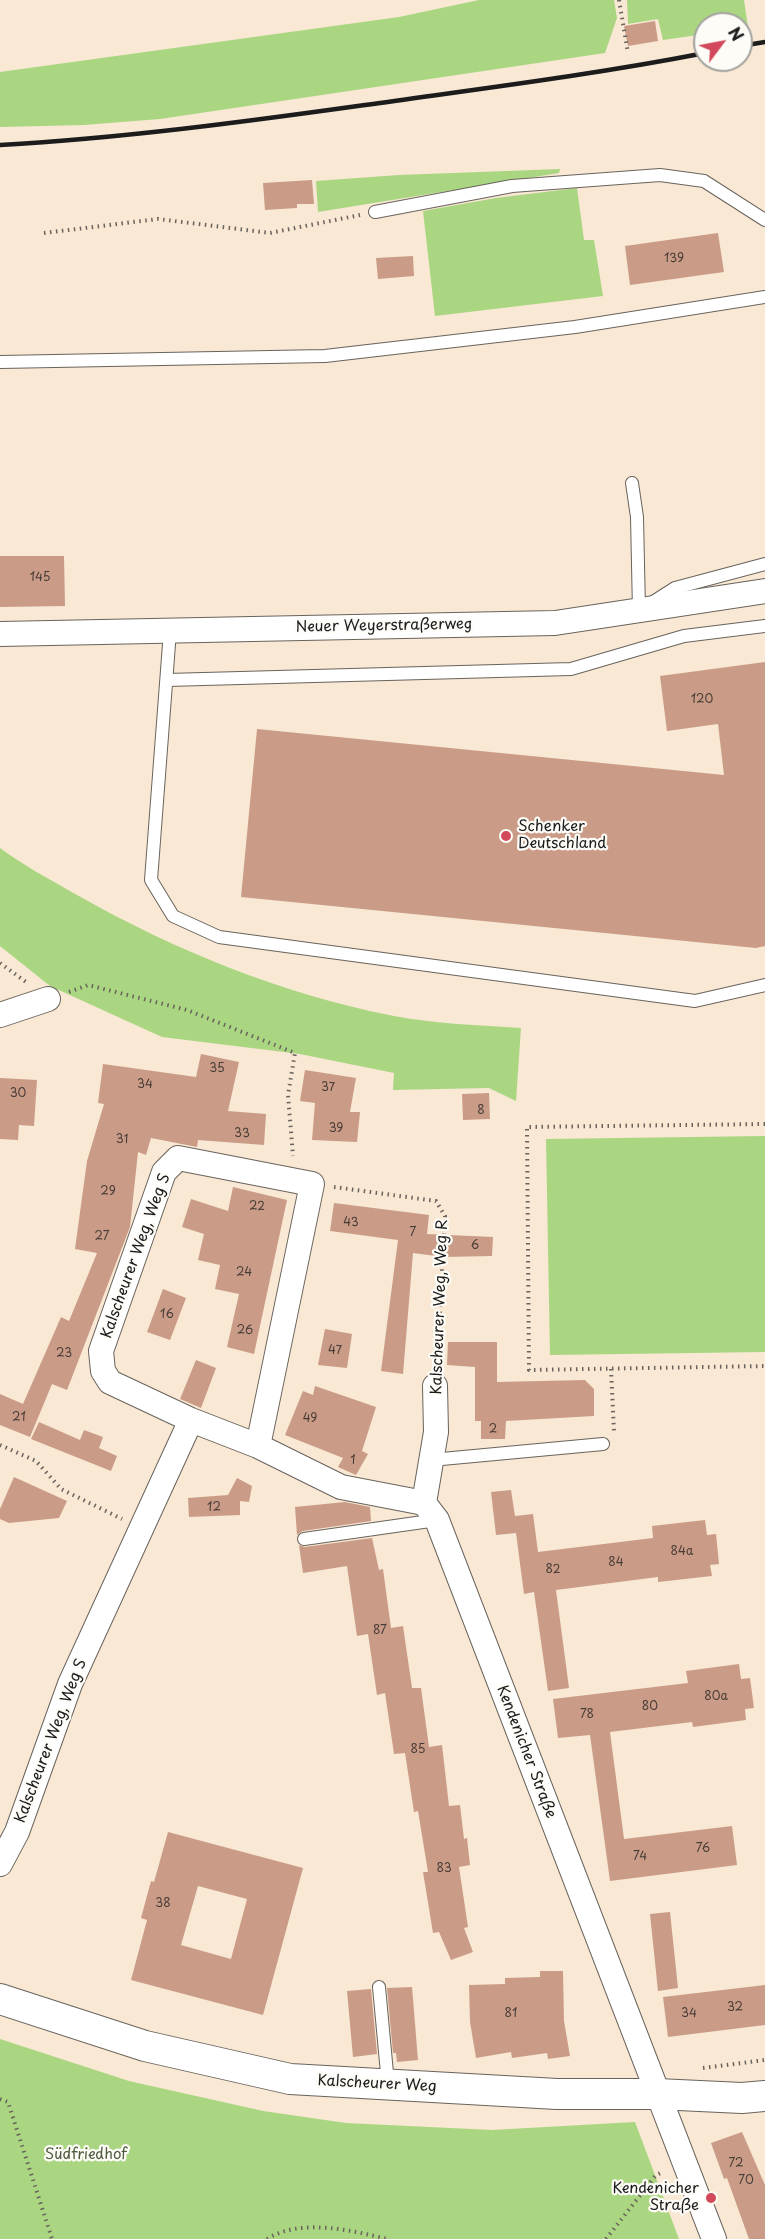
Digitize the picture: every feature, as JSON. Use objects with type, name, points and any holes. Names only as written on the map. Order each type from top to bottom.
[{"type":"street","name":"Neuer Weyerstraßerweg","points":[[0,634],[555,623],[765,591]]},
{"type":"street","points":[[0,1014],[48,999]]},
{"type":"street","name":"Kalscheurer Weg, Weg S","points":[[302,1182],[178,1158],[164,1172],[101,1351],[103,1371],[110,1382],[191,1420],[258,1446],[341,1487],[430,1512]]},
{"type":"street","points":[[258,1446],[302,1182]]},
{"type":"street","name":"Kalscheurer Weg, Weg R","points":[[430,1512],[431,1460],[436,1432],[435,1386]]},
{"type":"street","name":"Kalscheurer Weg, Weg S","points":[[0,1864],[17,1832],[70,1684],[191,1420]]},
{"type":"street","name":"Kendenicher Straße","points":[[430,1512],[714,2239]]},
{"type":"street","name":"Kalscheurer Weg","points":[[0,1999],[145,2046],[279,2076],[388,2085],[557,2094],[657,2094],[742,2098],[765,2096]]},
{"type":"lane","points":[[375,212],[512,186],[660,175],[704,181],[765,220]]},
{"type":"lane","points":[[0,362],[325,356],[575,327],[765,297]]},
{"type":"lane","points":[[632,483],[637,517],[639,610]]},
{"type":"lane","points":[[639,610],[675,588],[765,564]]},
{"type":"lane","points":[[167,680],[572,669],[684,636],[765,626]]},
{"type":"lane","points":[[171,631],[151,880],[173,916],[219,936],[695,1001],[765,985]]},
{"type":"lane","points":[[431,1460],[603,1444]]},
{"type":"lane","points":[[304,1539],[430,1512]]},
{"type":"lane","points":[[380,1987],[388,2085]]},
{"type":"path","points":[[621,0],[628,53]]},
{"type":"path","points":[[44,233],[158,219],[270,233],[375,212]]},
{"type":"path","points":[[48,999],[88,985],[187,1010],[295,1053],[288,1095],[294,1146],[302,1182]]},
{"type":"path","points":[[765,1124],[527,1127],[529,1370],[765,1366]]},
{"type":"path","name":"Kalscheurer Weg, Weg R","points":[[302,1182],[436,1201],[442,1207],[445,1216],[435,1386]]},
{"type":"path","points":[[603,1444],[615,1430],[611,1369]]},
{"type":"path","points":[[0,1445],[36,1461],[61,1489],[142,1528]]},
{"type":"path","points":[[0,2099],[8,2102]]},
{"type":"path","points":[[0,2105],[8,2102]]},
{"type":"path","points":[[8,2102],[52,2239]]},
{"type":"path","points":[[606,2239],[656,2175],[683,2163]]},
{"type":"path","points":[[267,2239],[285,2230],[305,2227],[347,2231],[387,2239]]},
{"type":"green space","points":[[479,0],[614,0],[617,18],[605,53],[160,119],[84,125],[0,127],[0,72],[399,17]]},
{"type":"green space","points":[[627,0],[744,0],[746,12],[693,12],[693,36],[663,40],[658,19],[628,24]]},
{"type":"green space","points":[[560,169],[559,173],[318,212],[316,181],[399,175]]},
{"type":"green space","points":[[577,188],[584,240],[594,240],[603,296],[435,316],[423,211],[496,198]]},
{"type":"green space","points":[[0,848],[28,867],[114,915],[191,952],[271,983],[352,1007],[410,1019],[521,1028],[516,1101],[489,1088],[393,1090],[394,1073],[300,1054],[162,1037],[50,986],[0,946]]},
{"type":"green space","points":[[765,1136],[765,1352],[550,1355],[546,1139]]},
{"type":"green space","name":"Südfriedhof","points":[[0,2039],[129,2081],[263,2111],[346,2123],[492,2130],[635,2122],[679,2239],[0,2239]]},
{"type":"building","points":[[655,21],[658,41],[628,46],[624,26]]},
{"type":"building","points":[[312,180],[314,204],[297,204],[297,208],[265,210],[263,183]]},
{"type":"building","points":[[718,233],[724,272],[630,285],[625,246]]},
{"type":"building","points":[[413,256],[414,276],[378,279],[376,258]]},
{"type":"building","points":[[0,556],[64,556],[65,606],[0,607]]},
{"type":"building","name":"Schenker Deutschland","points":[[765,662],[765,946],[756,948],[241,897],[257,729],[724,775],[718,724],[667,731],[660,676]]},
{"type":"building","points":[[201,1054],[239,1062],[228,1111],[266,1114],[264,1145],[198,1140],[197,1147],[151,1138],[146,1155],[138,1152],[130,1227],[67,1390],[52,1384],[30,1437],[0,1425],[0,1394],[23,1404],[61,1317],[69,1321],[97,1253],[75,1249],[87,1161],[104,1104],[98,1103],[103,1064],[196,1077]]},
{"type":"building","points":[[305,1070],[356,1078],[350,1112],[360,1112],[357,1142],[312,1140],[315,1103],[300,1101]]},
{"type":"building","points":[[0,1078],[37,1080],[34,1126],[19,1125],[18,1140],[0,1139]]},
{"type":"building","points":[[489,1093],[490,1119],[463,1120],[462,1094]]},
{"type":"building","points":[[233,1187],[287,1200],[254,1354],[227,1347],[239,1294],[215,1289],[220,1265],[198,1260],[204,1234],[182,1227],[191,1199],[228,1211]]},
{"type":"building","points":[[334,1203],[429,1215],[427,1234],[493,1237],[492,1256],[444,1257],[413,1253],[403,1374],[381,1371],[398,1240],[330,1231]]},
{"type":"building","points":[[163,1289],[186,1298],[170,1340],[147,1332]]},
{"type":"building","points":[[325,1329],[352,1334],[347,1368],[318,1365]]},
{"type":"building","points":[[448,1342],[497,1342],[497,1382],[585,1380],[594,1389],[594,1416],[506,1421],[505,1439],[481,1439],[481,1421],[475,1421],[475,1367],[447,1365]]},
{"type":"building","points":[[196,1360],[216,1368],[201,1408],[180,1399]]},
{"type":"building","points":[[315,1386],[376,1407],[362,1451],[368,1454],[356,1475],[338,1467],[343,1458],[285,1435],[303,1391],[313,1395]]},
{"type":"building","points":[[39,1422],[80,1440],[84,1430],[103,1437],[99,1448],[117,1456],[111,1471],[31,1439]]},
{"type":"building","points":[[14,1477],[67,1501],[59,1518],[9,1523],[0,1519],[0,1509]]},
{"type":"building","points":[[237,1478],[252,1486],[249,1502],[240,1501],[240,1515],[189,1517],[188,1498],[228,1495]]},
{"type":"building","points":[[511,1490],[515,1516],[533,1514],[538,1552],[653,1538],[652,1526],[705,1520],[707,1535],[716,1534],[719,1564],[710,1565],[712,1576],[658,1582],[658,1577],[556,1590],[569,1688],[548,1691],[534,1592],[524,1594],[516,1533],[496,1535],[491,1492]]},
{"type":"building","points":[[345,1502],[370,1507],[371,1521],[303,1531],[297,1535],[295,1507]]},
{"type":"building","points":[[372,1538],[379,1570],[383,1569],[391,1628],[403,1626],[412,1688],[421,1688],[429,1747],[442,1745],[449,1806],[460,1805],[464,1839],[467,1838],[470,1865],[459,1867],[468,1927],[464,1928],[473,1952],[451,1960],[439,1932],[433,1933],[423,1872],[428,1872],[418,1811],[414,1812],[405,1753],[394,1754],[385,1693],[377,1695],[368,1634],[357,1636],[347,1566],[303,1573],[299,1545],[305,1547]]},
{"type":"building","points":[[739,1664],[741,1679],[750,1678],[754,1708],[745,1709],[746,1720],[693,1727],[692,1722],[610,1732],[624,1839],[732,1826],[737,1865],[610,1881],[590,1735],[558,1738],[553,1699],[688,1683],[686,1671]]},
{"type":"building","points":[[168,1832],[303,1868],[263,2015],[131,1980],[147,1920],[141,1918],[151,1881],[154,1882]],"holes":[[[198,1886],[247,1899],[231,1959],[181,1945]]]},
{"type":"building","points":[[670,1912],[678,1988],[658,1991],[650,1914]]},
{"type":"building","points":[[540,1971],[563,1971],[564,2021],[570,2056],[548,2059],[547,2053],[512,2058],[511,2052],[476,2058],[470,2022],[469,1985],[505,1984],[505,1978],[540,1977]]},
{"type":"building","points":[[765,1985],[765,2025],[668,2037],[663,1997]]},
{"type":"building","points":[[412,1987],[418,2060],[397,2062],[396,2053],[393,2053],[387,1988]]},
{"type":"building","points":[[371,1989],[377,2054],[353,2057],[347,1991]]},
{"type":"building","points":[[742,2132],[765,2185],[765,2239],[749,2239],[727,2178],[724,2179],[711,2143]]},
{"type":"railway","points":[[753,44],[765,42]]},
{"type":"railway","points":[[0,145],[137,134],[274,117],[578,75],[693,55]]},
{"type":"place","name":"Schenker Deutschland","points":[[506,836]]},
{"type":"place","name":"Kendenicher Straße","points":[[711,2198]]}]
